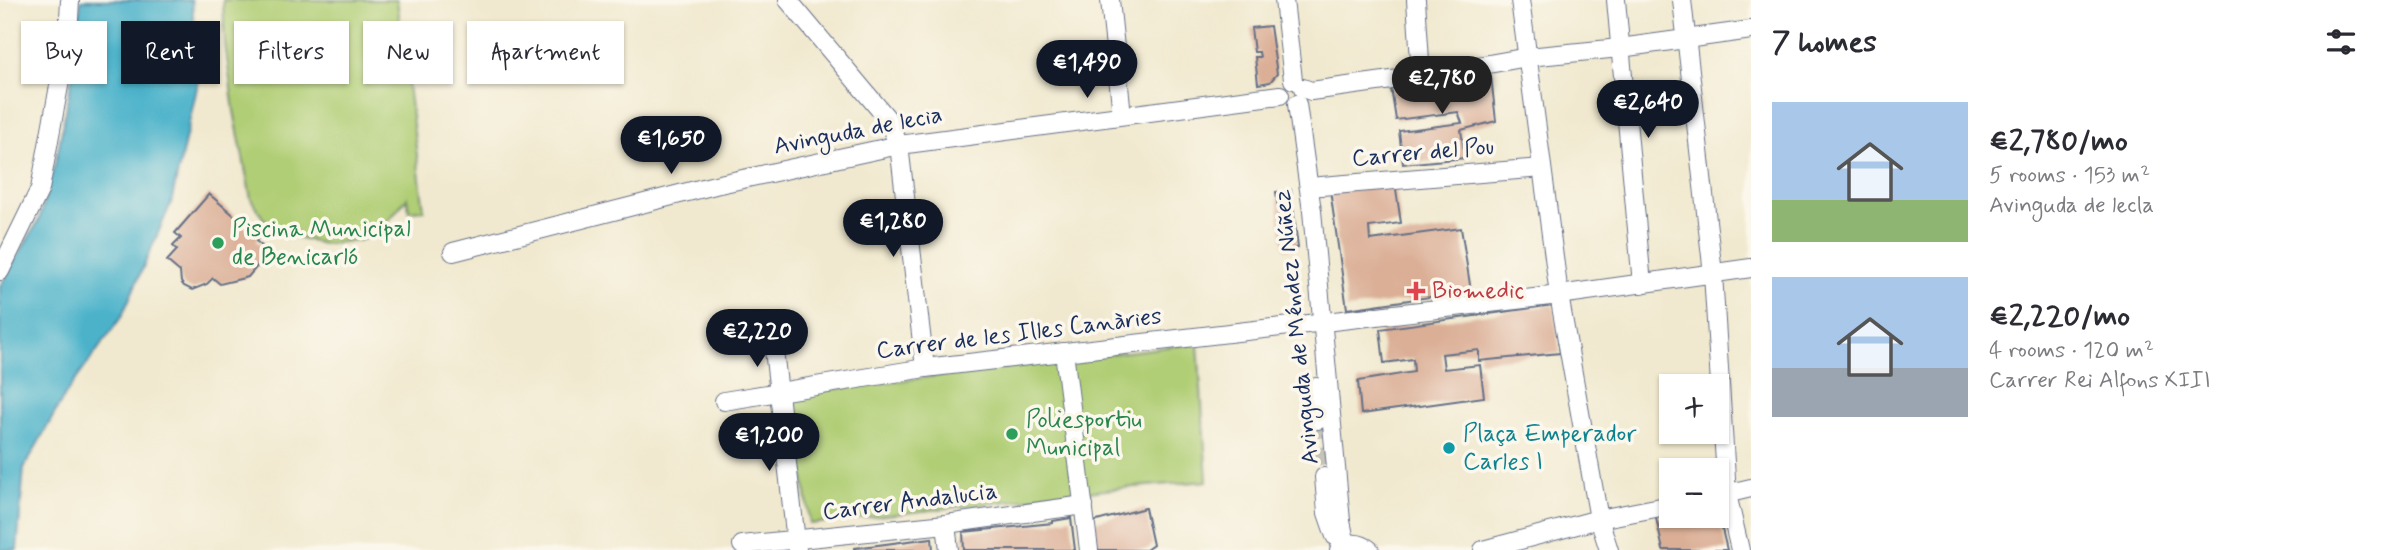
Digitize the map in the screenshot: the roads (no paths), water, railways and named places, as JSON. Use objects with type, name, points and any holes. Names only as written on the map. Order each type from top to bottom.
[{"type":"street","points":[[0,271],[40,189],[68,37],[70,0]]},
{"type":"street","points":[[788,0],[886,117],[900,145],[925,368]]},
{"type":"street","points":[[1110,0],[1122,115]]},
{"type":"street","name":"Avinguda de Méndez Núñez","points":[[1284,0],[1309,187],[1341,522],[1341,548]]},
{"type":"street","points":[[1416,0],[1421,76]]},
{"type":"street","points":[[1520,0],[1559,295],[1599,519],[1609,550]]},
{"type":"street","points":[[1616,0],[1642,284]]},
{"type":"street","points":[[1682,0],[1713,274],[1720,458]]},
{"type":"street","points":[[1298,91],[1421,76],[1528,57],[1620,48],[1751,30]]},
{"type":"street","name":"Avinguda de lecia","points":[[453,252],[715,185],[900,145],[1280,95],[1286,104],[1298,91]]},
{"type":"street","name":"Carrer del Pou","points":[[1309,187],[1542,168]]},
{"type":"street","name":"Carrer de les Illes Canàries","points":[[724,401],[925,368],[1559,295],[1751,268]]},
{"type":"street","points":[[773,341],[797,545]]},
{"type":"street","points":[[1064,352],[1089,550]]},
{"type":"street","points":[[1318,420],[1316,387],[1325,361]]},
{"type":"street","points":[[1324,477],[1327,513],[1341,548],[1359,543],[1370,550]]},
{"type":"street","points":[[1729,493],[1751,488]]},
{"type":"street","name":"Carrer Andalucia","points":[[742,545],[797,545],[1084,505]]},
{"type":"street","points":[[1483,550],[1599,519],[1659,507]]},
{"type":"street","points":[[1729,516],[1740,550]]},
{"type":"street","points":[[946,524],[949,550]]},
{"type":"water","points":[[81,0],[192,0],[194,21],[121,21],[121,84],[198,84],[171,203],[122,316],[65,395],[24,468],[17,550],[0,550],[0,286],[39,220],[57,156],[71,84],[107,84],[107,21],[79,21]]},
{"type":"tunnel","points":[[1318,420],[1324,477]]},
{"type":"place","name":"Piscina Municipal de Benicarló","points":[[218,243]]},
{"type":"place","name":"Biomedic","points":[[1416,291]]},
{"type":"place","name":"Poliesportiu Municipal","points":[[1012,434]]},
{"type":"place","name":"Plaça Emperador Carles I","points":[[1449,448]]}]
